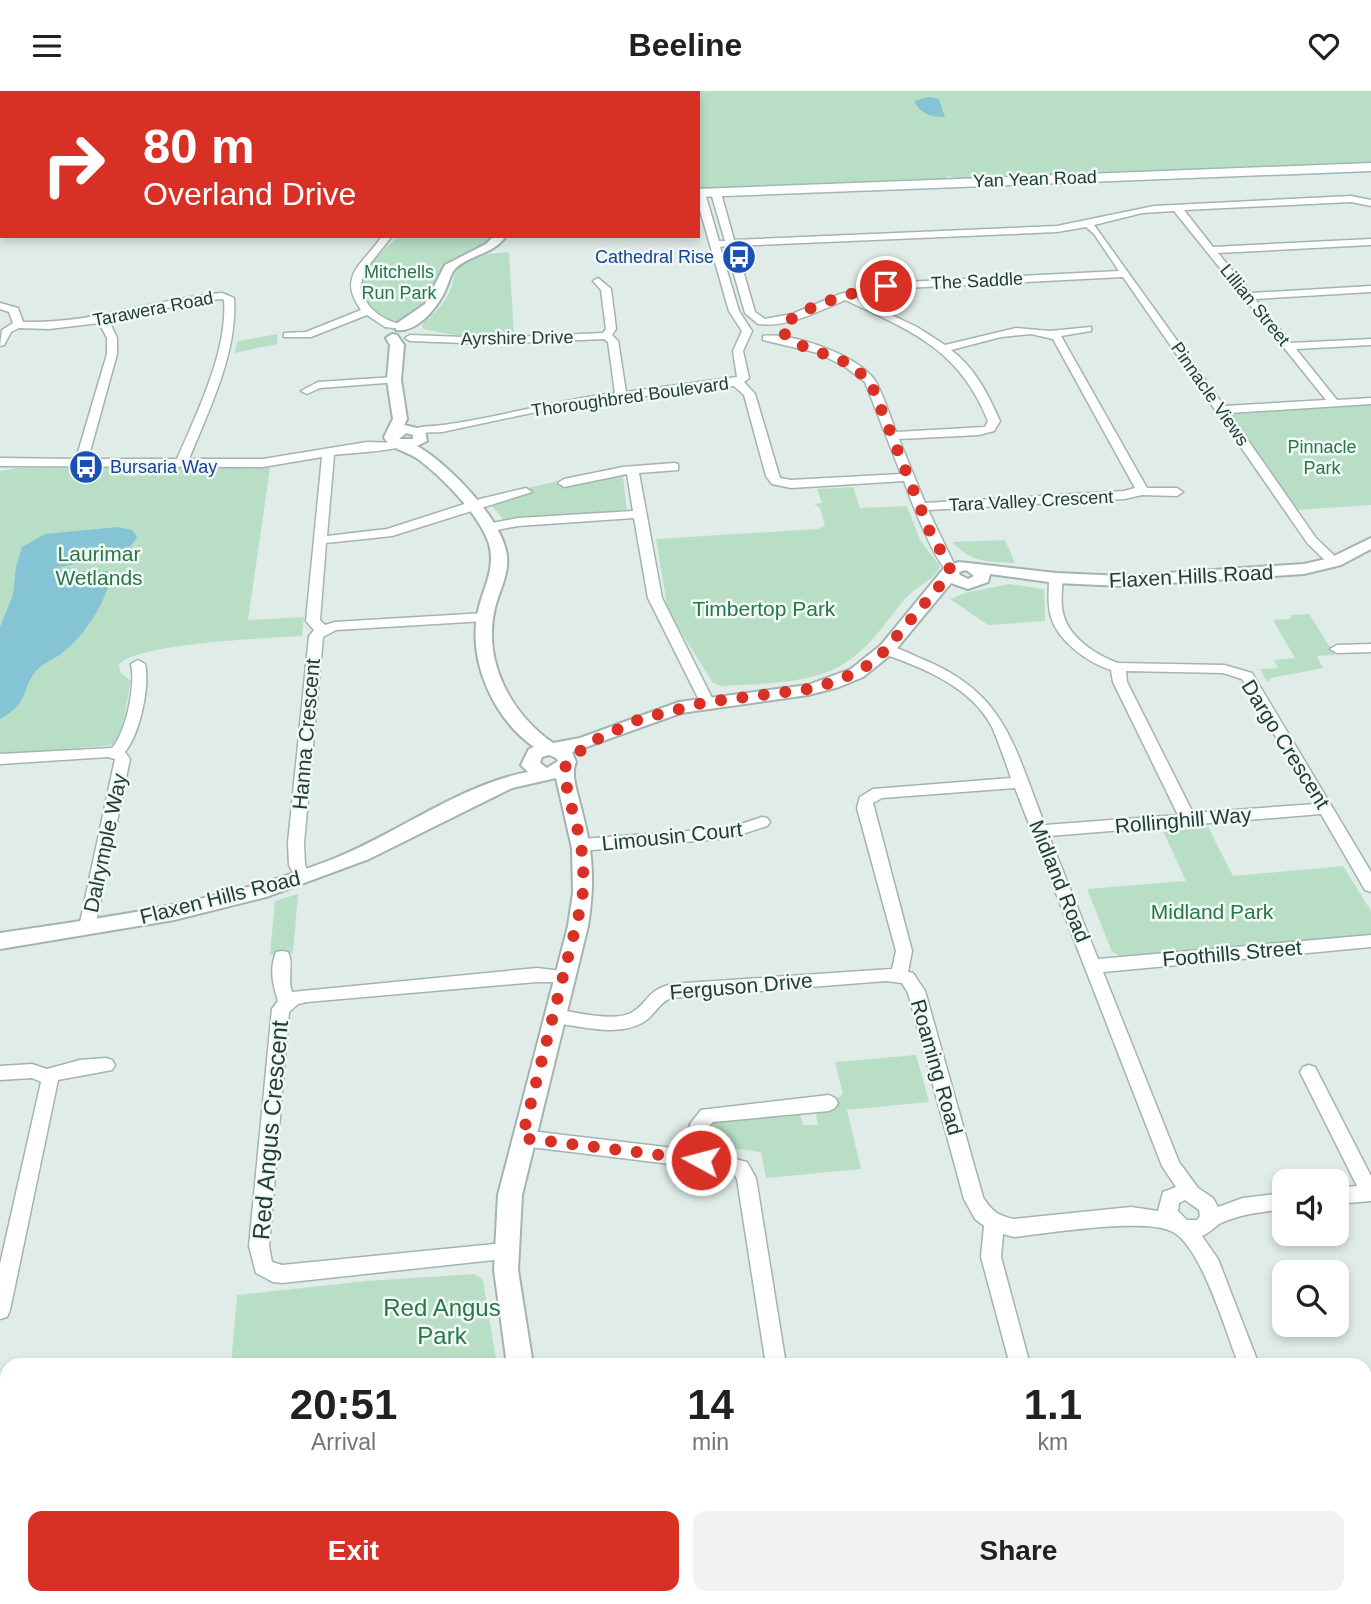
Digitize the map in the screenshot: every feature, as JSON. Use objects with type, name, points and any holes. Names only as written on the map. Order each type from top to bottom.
[{"type":"main road","name":"Yan Yean Road","points":[[700,193],[1371,167]]},
{"type":"street","points":[[716,193],[750,313],[781,330],[795,343]]},
{"type":"street","points":[[700,196],[734,311],[747,331],[764,338],[795,343],[833,355],[860,371],[875,391],[930,532],[954,576]]},
{"type":"street","points":[[715,244],[1057,229],[1088,224],[1130,211],[1368,200]]},
{"type":"street","name":"Lillian Street","points":[[1176,207],[1334,403]]},
{"type":"street","name":"Pinnacle Views","points":[[1088,224],[1097,232],[1312,541],[1335,562]]},
{"type":"street","points":[[700,233],[727,232]]},
{"type":"street","points":[[385,238],[356,277],[356,293],[368,311],[405,333]]},
{"type":"street","points":[[397,440],[400,419],[394,380],[405,333],[436,296],[449,267],[472,253],[491,246],[498,238]]},
{"type":"street","points":[[1211,250],[1371,242]]},
{"type":"street","name":"The Saddle","points":[[747,331],[753,324],[791,318],[864,289],[895,285],[1126,274]]},
{"type":"street","points":[[598,281],[606,289],[611,329],[606,337],[613,341],[621,395]]},
{"type":"street","points":[[1248,296],[1371,289]]},
{"type":"street","name":"Tarawera Road","points":[[19,324],[49,326],[103,320],[198,298],[222,296],[230,301],[217,369],[181,463]]},
{"type":"street","points":[[844,296],[945,348],[965,367],[993,417],[993,427],[979,432],[893,436]]},
{"type":"street","points":[[0,306],[14,310],[19,324],[6,330],[0,343]]},
{"type":"street","points":[[288,335],[307,335],[368,311]]},
{"type":"street","name":"The Saddle","points":[[781,330],[791,318]]},
{"type":"street","points":[[81,463],[113,353],[112,338],[103,320]]},
{"type":"street","points":[[945,348],[1001,334],[1050,334],[1087,329]]},
{"type":"street","name":"Thoroughbred Boulevard","points":[[740,346],[777,336],[781,330]]},
{"type":"street","name":"Thoroughbred Boulevard","points":[[419,439],[442,429],[562,403],[737,382],[743,378],[738,355],[747,331]]},
{"type":"street","name":"Ayrshire Drive","points":[[405,333],[490,341],[606,337]]},
{"type":"street","name":"Tara Valley Crescent","points":[[1050,334],[1059,341],[1077,371],[1141,483],[1140,491]]},
{"type":"street","points":[[1288,346],[1371,342]]},
{"type":"street","points":[[307,391],[318,385],[394,380]]},
{"type":"street","points":[[737,382],[749,394],[772,476],[776,481],[791,484],[908,477]]},
{"type":"street","points":[[1221,410],[1371,401]]},
{"type":"street","points":[[400,419],[491,527],[499,558],[496,585],[485,617],[484,637],[488,664],[505,705],[548,762],[566,794],[581,845],[582,902],[510,1195],[505,1252],[508,1294],[519,1358]]},
{"type":"street","points":[[0,465],[263,463],[328,454],[397,440],[419,439]]},
{"type":"street","points":[[397,440],[419,439]]},
{"type":"street","points":[[322,630],[313,621],[328,454]]},
{"type":"street","points":[[564,483],[632,470],[674,467]]},
{"type":"street","points":[[632,470],[655,598],[707,702]]},
{"type":"street","name":"Tara Valley Crescent","points":[[920,507],[1124,495],[1140,491],[1177,492]]},
{"type":"street","points":[[321,540],[388,533],[472,505],[526,492]]},
{"type":"street","points":[[491,527],[518,522],[639,514]]},
{"type":"street","name":"Flaxen Hills Road","points":[[0,941],[216,902],[303,877],[363,853],[640,719],[707,702],[788,694],[823,686],[858,672],[886,650],[932,593],[954,576],[972,584],[975,571],[1123,581],[1289,570],[1335,562],[1371,543]]},
{"type":"street","points":[[942,550],[975,571]]},
{"type":"street","points":[[1056,578],[1057,616],[1063,628],[1098,661],[1118,667],[1120,682],[1188,819]]},
{"type":"street","name":"Hanna Crescent","points":[[303,877],[297,865],[296,843],[316,639],[322,630],[485,617]]},
{"type":"street","points":[[1337,649],[1371,648]]},
{"type":"street","name":"Midland Road","points":[[886,650],[936,669],[979,699],[998,725],[1183,1197]]},
{"type":"street","points":[[116,753],[127,740],[141,677],[138,664]]},
{"type":"street","name":"Dargo Crescent","points":[[1118,667],[1224,669],[1247,676],[1370,883]]},
{"type":"street","name":"Dalrymple Way","points":[[0,759],[116,753],[122,759],[87,927]]},
{"type":"street","name":"Roaming Road","points":[[994,1223],[982,1213],[974,1199],[916,991],[910,981],[899,975],[904,951],[864,808],[865,801],[882,793],[1021,782]]},
{"type":"street","name":"Rollinghill Way","points":[[1041,831],[1326,808]]},
{"type":"street","name":"Limousin Court","points":[[581,845],[730,834],[762,822]]},
{"type":"street","name":"Foothills Street","points":[[1094,966],[1371,941]]},
{"type":"street","name":"Red Angus Crescent","points":[[282,957],[280,982],[287,1002]]},
{"type":"street","name":"Red Angus Crescent","points":[[505,1252],[282,1274],[263,1267],[258,1255],[281,1009],[287,1002],[307,995],[537,975],[564,977]]},
{"type":"street","name":"Ferguson Drive","points":[[554,1016],[622,1023],[641,1016],[655,997],[671,991],[899,975]]},
{"type":"street","points":[[0,1073],[32,1071],[47,1076],[80,1067],[106,1065]]},
{"type":"street","points":[[1309,1072],[1370,1193],[1349,1195]]},
{"type":"street","points":[[0,1310],[48,1093],[50,1082],[47,1076]]},
{"type":"street","points":[[701,1160],[699,1124],[708,1115],[829,1103]]},
{"type":"street","points":[[522,1138],[728,1163],[744,1173],[775,1358]]},
{"type":"street","points":[[1018,1358],[990,1257],[994,1223],[1008,1228],[1025,1228],[1131,1216],[1183,1197],[1243,1206],[1272,1202]]},
{"type":"street","points":[[1183,1197],[1209,1207],[1208,1259]]},
{"type":"street","points":[[1183,1197],[1168,1212],[1208,1259],[1246,1358]]},
{"type":"street","points":[[1131,1216],[1197,1229],[1243,1206]]},
{"type":"green space","points":[[700,91],[1371,91],[1371,164],[1068,177],[1056,172],[1060,177],[957,179],[949,176],[943,180],[700,191]]},
{"type":"green space","name":"Mitchells Run Park","points":[[397,238],[493,238],[448,264],[426,305],[407,323],[388,319],[363,298],[360,288],[362,278],[374,260]]},
{"type":"green space","name":"Mitchells Run Park","points":[[509,252],[514,336],[455,335],[423,329],[422,324],[449,293],[459,268],[471,259],[486,254]]},
{"type":"green space","points":[[278,334],[277,344],[234,353],[238,341]]},
{"type":"green space","name":"Pinnacle Park","points":[[1371,403],[1371,505],[1297,510],[1231,415],[1233,413]]},
{"type":"green space","name":"Laurimar Wetlands","points":[[18,468],[270,468],[248,620],[304,617],[302,636],[204,643],[149,651],[130,658],[119,665],[120,672],[131,681],[120,739],[116,745],[0,754],[0,471]]},
{"type":"green space","points":[[618,474],[623,476],[627,512],[504,520],[489,503],[528,494],[527,488],[559,481],[564,486]]},
{"type":"green space","name":"Timbertop Park","points":[[853,487],[860,508],[907,506],[920,540],[940,566],[938,571],[910,594],[863,649],[842,665],[792,681],[722,686],[713,683],[668,611],[656,539],[817,529],[825,526],[820,508],[814,504],[822,503],[817,489]]},
{"type":"green space","points":[[1005,540],[1015,563],[981,560],[966,554],[952,542]]},
{"type":"green space","points":[[1009,584],[1044,589],[1045,621],[988,625],[950,599],[965,593]]},
{"type":"green space","points":[[1309,614],[1335,655],[1317,656],[1323,668],[1271,678],[1267,682],[1260,669],[1278,668],[1274,660],[1295,658],[1273,620],[1291,619],[1290,615]]},
{"type":"green space","name":"Midland Park","points":[[1208,827],[1233,876],[1343,866],[1371,911],[1371,936],[1125,958],[1112,952],[1087,889],[1186,881],[1163,831]]},
{"type":"green space","points":[[298,894],[293,953],[270,955],[275,901]]},
{"type":"green space","points":[[916,1055],[929,1102],[847,1110],[861,1169],[766,1178],[761,1152],[713,1146],[710,1128],[714,1122],[800,1115],[803,1125],[818,1125],[816,1115],[843,1094],[835,1062]]},
{"type":"green space","name":"Red Angus Park","points":[[474,1274],[483,1280],[496,1358],[232,1358],[237,1295],[367,1281]]},
{"type":"water","points":[[929,97],[939,99],[945,117],[926,114],[914,101]]},
{"type":"water","points":[[118,527],[132,530],[137,537],[122,553],[58,568],[64,571],[108,571],[112,576],[99,609],[86,628],[62,653],[39,668],[29,681],[17,706],[0,719],[0,627],[13,595],[16,567],[22,547],[45,534]]},
{"type":"place","name":"Cathedral Rise","points":[[739,257]]},
{"type":"place","name":"Bursaria Way","points":[[86,467]]},
{"type":"route","points":[[701,1160],[522,1138],[582,902],[583,863],[580,838],[566,794],[565,767],[587,744],[640,719],[707,702],[788,694],[845,679],[869,666],[879,657],[947,577],[950,567],[930,532],[870,381],[848,363],[833,355],[795,343],[781,331],[791,318],[850,293],[886,286]]}]
